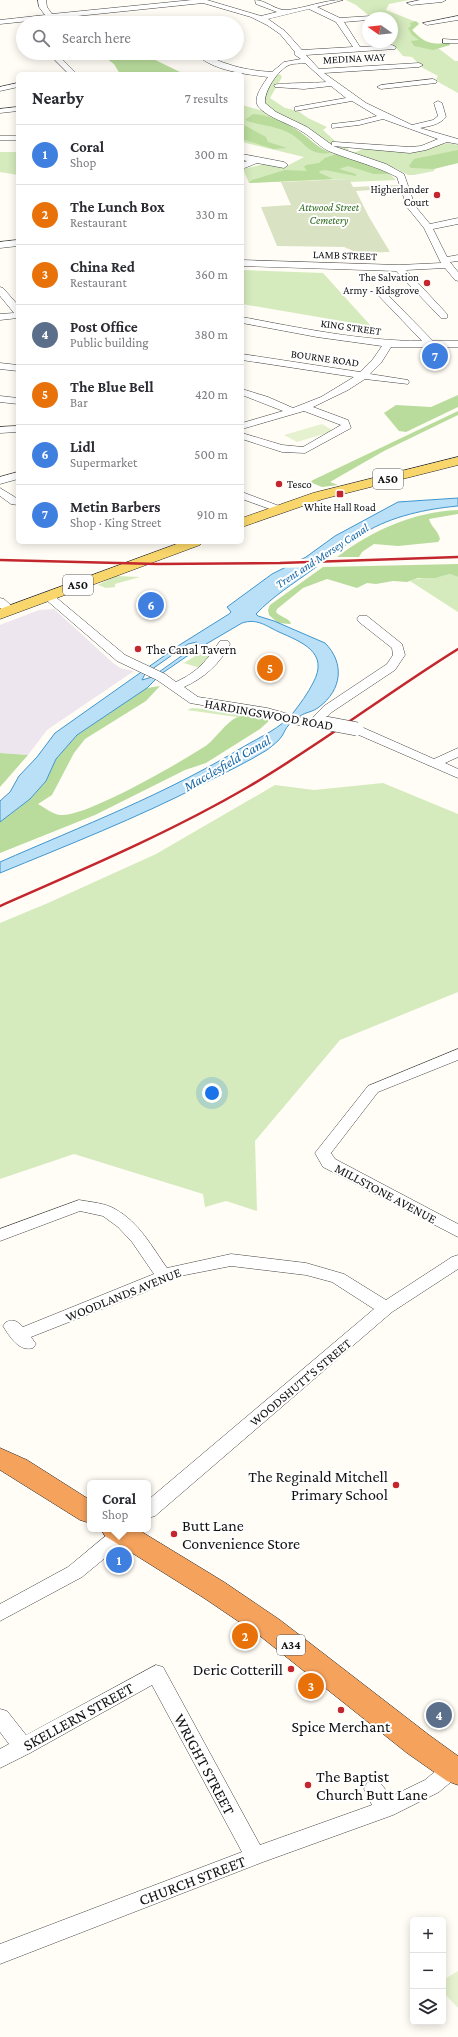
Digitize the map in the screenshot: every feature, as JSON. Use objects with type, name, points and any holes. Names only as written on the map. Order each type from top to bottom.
[{"type":"highway","points":[[0,1458],[87,1511]]},
{"type":"highway","name":"A34","points":[[124,1532],[270,1628],[455,1771]]},
{"type":"main road","name":"A50","points":[[244,522],[318,496],[458,462]]},
{"type":"main road","name":"A50","points":[[3,609],[48,596],[190,544]]},
{"type":"street","points":[[42,0],[43,7],[49,16]]},
{"type":"street","points":[[59,16],[202,0],[269,23],[279,30],[306,61],[351,99],[412,128],[458,142]]},
{"type":"street","points":[[259,0],[259,2],[285,13]]},
{"type":"street","points":[[259,19],[339,0]]},
{"type":"street","points":[[413,2],[442,0]]},
{"type":"street","points":[[310,7],[339,20],[362,18]]},
{"type":"street","points":[[427,23],[458,18]]},
{"type":"street","points":[[339,20],[358,49]]},
{"type":"street","points":[[0,22],[16,23]]},
{"type":"street","points":[[298,53],[375,48]]},
{"type":"street","points":[[59,60],[70,72]]},
{"type":"street","points":[[211,60],[228,67],[275,75]]},
{"type":"street","points":[[306,61],[285,64],[261,95],[261,104],[273,114],[304,129],[334,147],[383,166],[403,178],[411,207],[428,228],[458,278]]},
{"type":"street","name":"MEDINA WAY","points":[[317,71],[419,65]]},
{"type":"street","name":"MEDINA WAY","points":[[392,67],[412,84]]},
{"type":"street","points":[[0,78],[15,85]]},
{"type":"street","points":[[381,88],[433,81]]},
{"type":"street","points":[[278,85],[304,87],[332,84]]},
{"type":"street","points":[[0,89],[15,85]]},
{"type":"street","points":[[302,108],[351,99]]},
{"type":"street","points":[[412,128],[436,122],[442,118],[439,104],[450,105]]},
{"type":"street","points":[[0,111],[16,109]]},
{"type":"street","points":[[335,126],[350,125],[384,116]]},
{"type":"street","points":[[0,138],[16,138]]},
{"type":"street","points":[[334,147],[354,149],[416,150],[446,139]]},
{"type":"street","points":[[244,157],[284,165]]},
{"type":"street","points":[[244,166],[256,160]]},
{"type":"street","points":[[428,228],[458,221]]},
{"type":"street","points":[[0,245],[16,243]]},
{"type":"street","name":"LAMB STREET","points":[[244,263],[399,268],[450,266],[458,258]]},
{"type":"street","points":[[399,268],[444,316]]},
{"type":"street","points":[[0,290],[16,308]]},
{"type":"street","points":[[380,292],[430,344]]},
{"type":"street","points":[[0,317],[16,315]]},
{"type":"street","name":"KING STREET","points":[[244,320],[310,333],[388,344],[458,344]]},
{"type":"street","points":[[244,425],[294,412],[350,385],[363,375],[385,352],[388,344]]},
{"type":"street","name":"BOURNE ROAD","points":[[244,357],[408,382]]},
{"type":"street","points":[[0,366],[16,368]]},
{"type":"street","points":[[244,393],[264,399],[294,412]]},
{"type":"street","points":[[0,399],[16,401]]},
{"type":"street","points":[[244,437],[287,450],[299,451],[305,450],[346,428],[344,422],[304,408]]},
{"type":"street","points":[[0,430],[16,429]]},
{"type":"street","points":[[0,481],[16,477]]},
{"type":"street","points":[[0,491],[15,502]]},
{"type":"street","points":[[244,496],[278,509]]},
{"type":"street","name":"HARDINGSWOOD ROAD","points":[[48,596],[121,658],[161,677],[194,700],[279,716],[302,722],[321,722],[357,729],[458,774]]},
{"type":"street","points":[[321,722],[328,709],[391,667],[399,655],[398,647],[363,619]]},
{"type":"street","points":[[175,687],[192,678],[210,664],[220,655],[224,644]]},
{"type":"street","points":[[434,764],[458,752]]},
{"type":"street","name":"MILLSTONE AVENUE","points":[[458,1054],[373,1089],[323,1153],[330,1163],[458,1231]]},
{"type":"street","points":[[0,1235],[79,1205],[108,1212],[124,1223],[138,1238],[164,1276]]},
{"type":"street","name":"WOODLANDS AVENUE","points":[[19,1335],[176,1271],[231,1260],[285,1266],[338,1278],[386,1308]]},
{"type":"street","name":"WOODSHUTT'S STREET","points":[[151,1508],[386,1308],[458,1261]]},
{"type":"street","points":[[0,1613],[75,1572],[119,1532]]},
{"type":"street","name":"SKELLERN STREET","points":[[0,1759],[156,1673]]},
{"type":"street","name":"WRIGHT STREET","points":[[156,1673],[255,1856]]},
{"type":"street","points":[[0,1717],[23,1747]]},
{"type":"street","name":"CHURCH STREET","points":[[0,1954],[255,1856],[386,1809],[432,1786],[455,1771]]},
{"type":"street","points":[[374,1789],[386,1809]]},
{"type":"shaded area","points":[[54,609],[112,662],[120,668],[134,671],[47,730],[28,755],[0,753],[0,625],[39,610]]},
{"type":"green space","points":[[346,0],[409,0],[389,4],[386,10],[391,12],[365,12],[356,5]]},
{"type":"green space","points":[[398,15],[419,23],[412,30],[420,38],[437,44],[449,43],[450,45],[438,48],[455,61],[458,61],[458,93],[440,83],[436,79],[438,76],[423,68],[412,57],[403,56],[396,48],[398,48]]},
{"type":"green space","points":[[416,21],[419,24],[412,30],[420,38],[428,42],[437,44],[449,43],[450,45],[433,50],[414,46],[411,41],[419,40],[412,35],[408,28],[411,26],[410,23]]},
{"type":"green space","points":[[109,60],[155,60],[180,72],[119,72],[114,64]]},
{"type":"green space","points":[[280,74],[282,77],[270,98],[285,108],[298,111],[308,118],[327,127],[323,130],[335,141],[332,145],[349,149],[348,151],[356,152],[362,149],[404,152],[448,143],[458,145],[458,163],[435,168],[434,171],[408,175],[395,168],[339,150],[273,112],[265,103],[265,94],[277,75]]},
{"type":"green space","points":[[244,106],[260,110],[300,132],[320,149],[388,172],[396,180],[350,182],[348,179],[249,183],[244,171],[244,169],[264,164],[283,168],[304,157],[244,142]]},
{"type":"green space","points":[[253,114],[271,117],[289,125],[331,153],[316,152],[311,150],[284,130],[245,120]]},
{"type":"green space","points":[[244,125],[266,137],[268,142],[287,148],[273,149],[244,140]]},
{"type":"green space","points":[[458,150],[458,163],[434,169],[411,168],[409,166],[414,159]]},
{"type":"green space","points":[[0,152],[16,152],[16,175],[0,172]]},
{"type":"green space","points":[[336,154],[375,167],[390,174],[374,174],[348,166],[339,169],[356,174],[356,176],[325,170],[319,171],[320,173],[333,179],[249,183],[252,180],[285,170],[307,171],[304,167],[306,165],[319,163],[325,158]]},
{"type":"green space","name":"Attwood Street Cemetery","points":[[349,179],[353,187],[398,185],[400,188],[356,191],[369,217],[390,252],[358,253],[344,247],[277,246],[261,207],[291,205],[281,182]]},
{"type":"green space","points":[[244,270],[323,273],[371,326],[244,304]]},
{"type":"green space","points":[[458,395],[458,407],[406,432],[399,431],[384,413],[396,405],[431,407]]},
{"type":"green space","points":[[458,411],[458,415],[384,451],[330,482],[338,485],[322,487],[310,482],[313,480]]},
{"type":"green space","points":[[322,424],[334,431],[297,442],[284,435]]},
{"type":"green space","points":[[458,510],[458,514],[429,519],[439,536],[440,539],[438,542],[398,546],[374,544],[362,552],[359,557],[337,557],[351,547],[394,524],[425,514]]},
{"type":"green space","points":[[458,564],[458,577],[450,574],[435,578],[418,578],[407,582],[393,581],[376,584],[367,583],[357,588],[327,579],[303,588],[277,609],[276,612],[286,618],[291,623],[290,624],[278,623],[269,615],[268,610],[270,605],[323,567]]},
{"type":"green space","points":[[450,574],[458,577],[458,612],[410,581],[419,578]]},
{"type":"green space","points":[[115,576],[140,577],[115,584],[115,587],[106,588],[98,585]]},
{"type":"green space","points":[[200,653],[210,657],[200,668],[184,663]]},
{"type":"green space","points":[[160,686],[146,701],[85,739],[74,753],[52,795],[38,804],[60,815],[73,814],[90,808],[157,775],[195,753],[207,745],[226,725],[234,719],[242,716],[254,715],[271,719],[260,729],[206,763],[185,770],[95,815],[0,853],[0,822],[30,799],[46,781],[56,759],[77,735],[147,688]]},
{"type":"green space","points":[[192,708],[249,712],[252,715],[237,717],[187,710]]},
{"type":"green space","points":[[0,753],[28,755],[0,787]]},
{"type":"green space","points":[[383,783],[458,814],[458,992],[340,1040],[255,1141],[257,1211],[226,1201],[205,1207],[203,1194],[74,1154],[0,1179],[0,923],[156,854],[275,785],[314,790]]},
{"type":"green space","points":[[458,1971],[458,2008],[446,1995],[446,1978]]},
{"type":"water","points":[[458,498],[458,506],[410,514],[375,527],[357,537],[318,565],[276,596],[256,614],[325,643],[336,659],[338,668],[336,685],[327,700],[317,709],[302,715],[291,723],[279,740],[267,750],[243,764],[128,820],[0,873],[0,862],[154,795],[214,764],[283,723],[293,713],[313,683],[317,672],[318,663],[316,656],[304,644],[266,625],[252,621],[242,623],[196,650],[161,674],[147,688],[77,735],[56,759],[46,781],[30,799],[0,822],[0,801],[10,792],[19,776],[37,757],[55,733],[181,644],[229,614],[231,612],[227,607],[272,574],[306,557],[335,536],[398,502]],"holes":[[[197,642],[194,647],[152,677],[142,680],[145,674],[188,644]]]},
{"type":"pier","points":[[331,558],[319,567],[278,568],[298,559]]},
{"type":"railway","points":[[0,560],[157,564],[280,563],[458,557]]},
{"type":"railway","points":[[0,906],[126,850],[218,804],[275,771],[458,649]]},
{"type":"place","name":"Higherlander Court","points":[[437,195]]},
{"type":"place","name":"The Salvation Army - Kidsgrove","points":[[427,283]]},
{"type":"place","name":"Metin Barbers","points":[[435,356]]},
{"type":"place","name":"Tesco","points":[[279,484]]},
{"type":"place","name":"White Hall Road","points":[[340,494]]},
{"type":"place","name":"Lidl","points":[[151,605]]},
{"type":"place","name":"The Canal Tavern","points":[[138,649]]},
{"type":"place","name":"The Blue Bell","points":[[270,668]]},
{"type":"place","name":"The Reginald Mitchell Primary School","points":[[396,1485]]},
{"type":"place","name":"Butt Lane Convenience Store","points":[[174,1534]]},
{"type":"place","name":"Coral","points":[[119,1560]]},
{"type":"place","name":"The Lunch Box","points":[[245,1636]]},
{"type":"place","name":"Deric Cotterill","points":[[291,1669]]},
{"type":"place","name":"China Red","points":[[311,1686]]},
{"type":"place","name":"Spice Merchant","points":[[341,1710]]},
{"type":"place","name":"Post Office","points":[[439,1715]]},
{"type":"place","name":"The Baptist Church Butt Lane","points":[[308,1785]]},
{"type":"water label","name":"Trent and Mersey Canal","points":[[322,556]]},
{"type":"water label","name":"Macclesfield Canal","points":[[227,763]]}]
